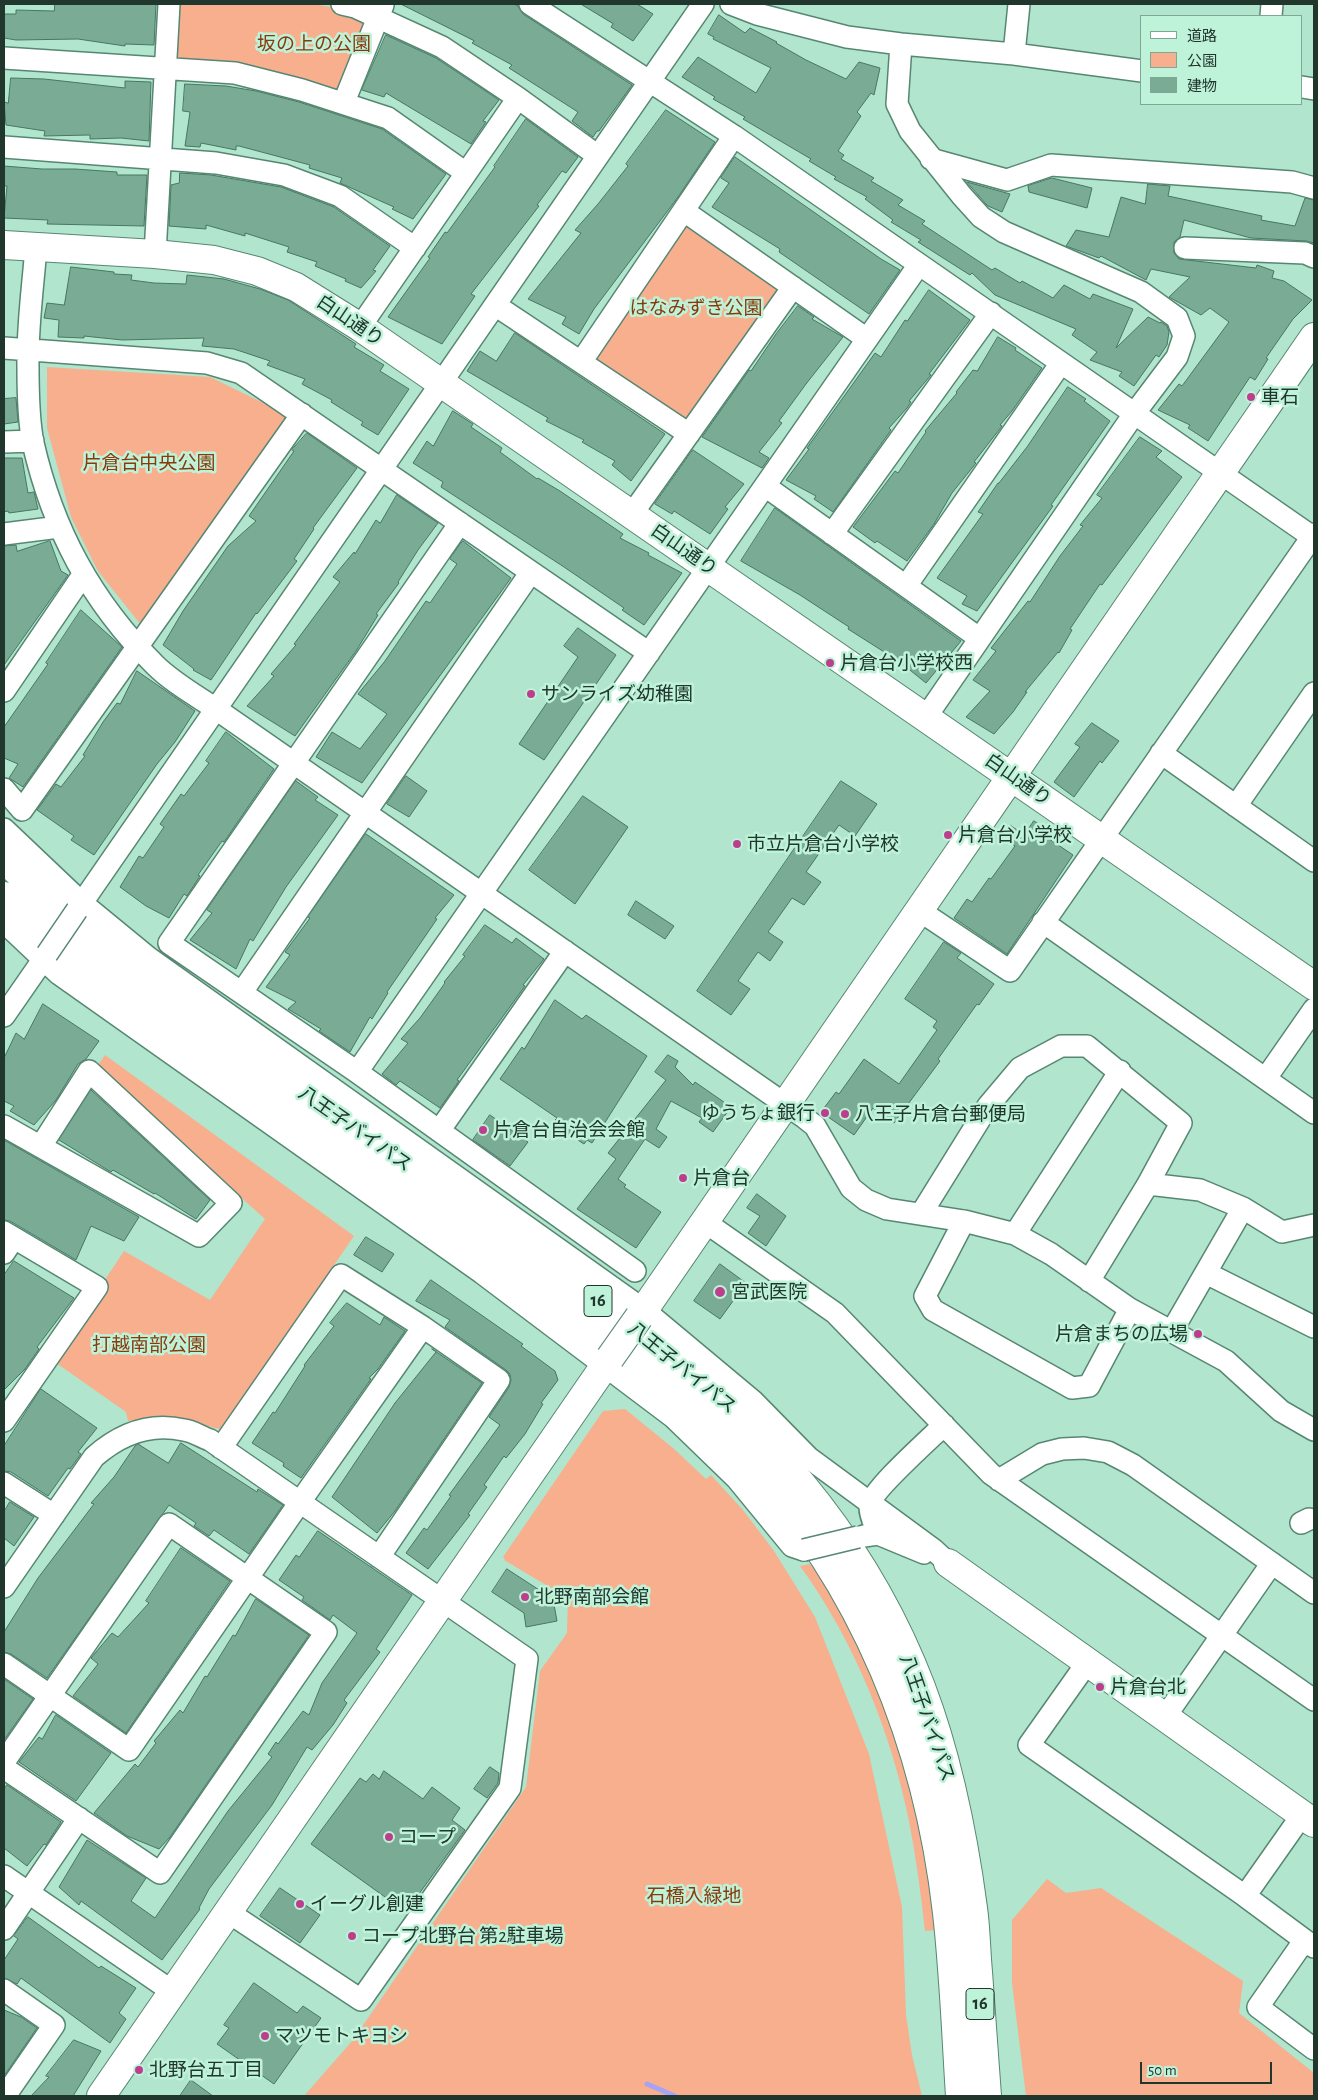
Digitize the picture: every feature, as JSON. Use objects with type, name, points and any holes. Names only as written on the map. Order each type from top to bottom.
[{"type":"main road","name":"白山通り","points":[[4,245],[155,254],[214,260],[257,271],[296,287],[360,327],[1013,776],[1314,986]]},
{"type":"main road","points":[[100,2096],[920,911],[1314,337]]},
{"type":"main road","name":"八王子バイパス","points":[[4,858],[51,904],[94,942],[657,1345],[701,1379],[772,1448],[828,1518],[855,1557],[893,1625],[920,1686],[946,1765],[956,1810],[973,1911],[987,2096]]},
{"type":"main road","name":"八王子バイパス","points":[[4,896],[78,962],[121,995],[641,1365],[683,1399],[721,1434],[771,1486],[806,1532],[851,1601],[874,1645],[896,1695],[908,1731],[931,1816],[947,1913],[960,2096]]},
{"type":"main road","points":[[948,1563],[1308,1819]]},
{"type":"main road","name":"16","points":[[977,1959],[1002,2073],[1004,2096]]},
{"type":"street","points":[[155,254],[169,4]]},
{"type":"street","points":[[342,4],[381,10],[442,47],[518,98],[598,156]]},
{"type":"street","points":[[530,4],[734,136],[918,266],[991,313],[1220,474],[1314,536],[1101,838],[1010,971],[920,911]]},
{"type":"street","points":[[4,1016],[703,4]]},
{"type":"street","points":[[731,4],[757,14],[848,37],[901,44],[1014,54],[1140,71]]},
{"type":"street","points":[[1014,54],[1019,4]]},
{"type":"street","points":[[344,102],[381,10]]},
{"type":"street","points":[[901,44],[897,104],[910,131],[931,159],[981,217],[1004,232],[1141,292],[1178,318],[1184,336],[1177,357],[1134,414],[926,717]]},
{"type":"street","points":[[4,58],[235,73],[344,102],[388,118],[466,173]]},
{"type":"street","points":[[360,327],[518,98]]},
{"type":"street","points":[[581,362],[734,136]]},
{"type":"street","points":[[4,147],[216,163],[284,175],[340,196],[415,248]]},
{"type":"street","points":[[931,159],[1007,180],[1051,166],[1292,182],[1314,188]]},
{"type":"street","points":[[684,211],[868,339]]},
{"type":"street","points":[[36,247],[28,368],[33,441],[58,528],[83,575],[137,646],[168,676],[815,1126],[851,1188],[866,1200],[887,1209],[964,1221],[1015,1234],[1051,1254],[1130,1309],[1226,1361],[1280,1411],[1314,1430]]},
{"type":"street","points":[[1186,248],[1305,253],[1314,257]]},
{"type":"street","points":[[357,1072],[918,266]]},
{"type":"street","points":[[632,514],[793,287]]},
{"type":"street","points":[[495,305],[689,434]]},
{"type":"street","points":[[832,534],[991,313]]},
{"type":"street","points":[[4,348],[207,363],[241,373],[649,653]]},
{"type":"street","points":[[906,586],[1061,363]]},
{"type":"street","points":[[4,789],[22,810],[302,414]]},
{"type":"street","points":[[4,442],[33,441]]},
{"type":"street","points":[[765,486],[979,638]]},
{"type":"street","points":[[460,523],[170,943],[357,1072],[635,1272]]},
{"type":"street","points":[[4,534],[58,528]]},
{"type":"street","points":[[242,992],[531,572]]},
{"type":"street","points":[[4,691],[83,575]]},
{"type":"street","points":[[1236,806],[1314,693]]},
{"type":"street","points":[[1161,753],[1313,857]]},
{"type":"street","points":[[4,829],[80,906],[149,958],[519,1220],[642,1313],[753,1401],[809,1458],[934,1550],[948,1563]]},
{"type":"street","points":[[4,922],[107,1009],[607,1362],[673,1417],[737,1478],[792,1546],[804,1550],[868,1536],[948,1563]]},
{"type":"street","points":[[1043,922],[1314,1113]]},
{"type":"street","points":[[439,1131],[565,951]]},
{"type":"street","points":[[1266,1078],[1314,1009]]},
{"type":"street","points":[[921,1214],[988,1106],[1020,1068],[1061,1046],[1087,1046],[1120,1071],[1181,1123],[1148,1184],[1089,1281]]},
{"type":"street","points":[[4,1126],[199,1236],[231,1202],[90,1071],[41,1146]]},
{"type":"street","points":[[1015,1234],[1120,1071]]},
{"type":"street","points":[[1148,1184],[1200,1190],[1243,1208],[1282,1232],[1314,1225]]},
{"type":"street","points":[[519,1220],[534,1199]]},
{"type":"street","points":[[1172,1332],[1243,1208]]},
{"type":"street","points":[[964,1221],[926,1296],[933,1310],[1072,1388],[1089,1386],[1130,1309]]},
{"type":"street","points":[[705,1222],[834,1313],[999,1480],[1314,1700]]},
{"type":"street","points":[[4,1421],[97,1287],[7,1241]]},
{"type":"street","points":[[221,1448],[342,1274],[423,1327],[499,1380],[379,1557]]},
{"type":"street","points":[[1206,1274],[1314,1327]]},
{"type":"street","points":[[4,1664],[129,1750],[423,1327]]},
{"type":"street","points":[[868,1536],[870,1502],[879,1489],[944,1425]]},
{"type":"street","points":[[4,1587],[94,1456],[109,1444],[133,1431],[157,1427],[185,1430],[210,1440],[527,1659],[510,1788],[361,2000],[228,1912]]},
{"type":"street","points":[[999,1480],[1042,1454],[1062,1448],[1084,1448],[1108,1452],[1133,1465],[1314,1593]]},
{"type":"street","points":[[4,1482],[54,1515]]},
{"type":"street","points":[[4,1762],[169,1524],[326,1632],[160,1873],[4,1768]]},
{"type":"street","points":[[1164,1717],[1272,1563]]},
{"type":"street","points":[[1088,1663],[1029,1744],[1245,1896],[1309,1944],[1258,2007],[1314,2049]]},
{"type":"street","points":[[4,1929],[79,1818]]},
{"type":"street","points":[[1245,1896],[1308,1819]]},
{"type":"street","points":[[4,1876],[173,1992]]},
{"type":"street","points":[[4,1990],[54,2025],[5,2096]]},
{"type":"green space","name":"坂の上の公園","points":[[180,4],[313,4],[337,8],[367,19],[338,95],[177,59]]},
{"type":"green space","name":"はなみずき公園","points":[[685,220],[781,288],[689,422],[590,359]]},
{"type":"green space","name":"片倉台中央公園","points":[[47,367],[210,377],[290,416],[141,625],[98,571],[71,517],[47,428]]},
{"type":"green space","name":"打越南部公園","points":[[105,1055],[354,1236],[221,1429],[191,1420],[172,1417],[128,1421],[126,1412],[52,1360],[124,1251],[210,1300],[265,1219],[109,1079],[111,1075],[98,1065]]},
{"type":"green space","name":"石橋入緑地","points":[[625,1409],[673,1448],[706,1479],[711,1475],[743,1510],[774,1551],[815,1617],[869,1754],[902,1907],[906,2015],[912,2055],[922,2096],[304,2096],[353,2040],[526,1787],[540,1671],[567,1633],[568,1598],[504,1560],[503,1557],[603,1411]]},
{"type":"green space","points":[[810,1564],[812,1567],[815,1565],[865,1650],[911,1776],[938,1930],[925,1931],[909,1821],[892,1754],[881,1721],[868,1688],[837,1625],[800,1566]]},
{"type":"green space","points":[[1047,1879],[1066,1893],[1101,1888],[1243,1981],[1239,2013],[1314,2073],[1314,2096],[1026,2096],[1012,1983],[1012,1920]]},
{"type":"building","points":[[55,4],[156,4],[154,45],[125,44],[125,46],[78,39],[16,40],[4,38],[4,14],[16,14],[16,10],[54,11]]},
{"type":"building","points":[[401,4],[514,4],[518,6],[523,14],[632,85],[593,137],[572,121],[578,112],[509,68],[512,65],[472,43],[474,41]]},
{"type":"building","points":[[581,4],[637,4],[653,14],[633,41],[611,27],[613,24]]},
{"type":"building","points":[[719,15],[745,33],[750,28],[806,60],[846,79],[859,62],[880,68],[874,95],[871,93],[857,112],[861,116],[838,151],[844,155],[841,159],[874,178],[871,181],[903,200],[898,205],[925,221],[922,224],[992,270],[995,268],[1020,283],[1022,281],[1053,298],[1064,285],[1090,299],[1093,294],[1133,309],[1116,348],[1148,317],[1161,322],[1167,326],[1169,332],[1167,345],[1159,357],[1156,355],[1134,386],[1119,376],[1122,372],[1090,360],[1097,352],[1072,335],[1076,329],[995,295],[972,273],[970,275],[918,242],[921,240],[891,222],[893,220],[865,199],[867,197],[834,179],[836,177],[809,161],[811,159],[743,119],[745,117],[713,99],[715,97],[682,77],[698,57],[756,93],[771,68],[713,39],[714,37],[708,34]]},
{"type":"building","points":[[386,35],[436,58],[499,100],[483,121],[486,122],[471,144],[386,93],[384,97],[362,90]]},
{"type":"building","points":[[11,78],[44,79],[125,88],[125,81],[151,82],[149,141],[121,138],[90,139],[90,135],[44,136],[45,131],[6,125],[4,102],[8,103]]},
{"type":"building","points":[[185,84],[226,86],[256,91],[299,102],[382,129],[446,174],[413,219],[392,209],[394,207],[340,183],[342,178],[309,168],[310,165],[239,146],[236,146],[236,150],[201,143],[200,147],[185,146],[190,112],[183,111]]},
{"type":"building","points":[[666,110],[715,142],[678,197],[594,309],[579,334],[562,324],[566,317],[528,299],[581,233],[575,230],[628,166],[626,164]]},
{"type":"building","points":[[526,119],[578,157],[566,173],[562,171],[537,205],[539,206],[471,294],[475,296],[442,344],[388,317],[430,258],[428,257],[445,232],[447,233],[495,167]]},
{"type":"building","points":[[735,157],[881,259],[900,270],[869,314],[779,252],[780,249],[712,207],[729,183],[721,178]]},
{"type":"building","points":[[4,166],[117,172],[117,175],[147,175],[144,226],[47,224],[48,220],[4,218],[7,186],[4,186]]},
{"type":"building","points":[[180,173],[211,175],[281,187],[334,207],[390,246],[373,270],[376,271],[361,288],[345,281],[346,279],[315,266],[317,262],[287,252],[289,247],[245,233],[245,236],[206,225],[206,229],[169,226],[171,185],[179,183]]},
{"type":"building","points":[[1052,178],[1092,188],[1087,208],[1029,192],[1028,186]]},
{"type":"building","points":[[967,182],[1010,194],[1002,212],[988,206]]},
{"type":"building","points":[[1148,184],[1170,186],[1168,196],[1262,216],[1261,220],[1295,226],[1305,198],[1314,200],[1314,243],[1251,238],[1184,220],[1180,237],[1174,242],[1174,253],[1179,259],[1256,268],[1257,265],[1274,271],[1272,278],[1284,281],[1312,300],[1293,319],[1266,358],[1268,359],[1255,380],[1250,377],[1208,441],[1188,428],[1190,425],[1158,410],[1179,384],[1182,386],[1229,322],[1210,308],[1201,315],[1169,297],[1190,277],[1151,269],[1146,280],[1101,256],[1099,258],[1066,246],[1076,230],[1109,237],[1121,197],[1145,204]]},
{"type":"building","points":[[71,267],[132,275],[131,280],[154,283],[186,284],[187,275],[224,279],[260,289],[288,300],[356,344],[354,347],[384,365],[380,371],[409,389],[378,435],[361,425],[363,422],[331,402],[332,400],[302,384],[305,379],[267,365],[270,361],[234,349],[202,346],[204,338],[122,340],[84,336],[84,338],[58,337],[59,320],[44,318],[47,303],[64,305]]},
{"type":"building","points":[[929,290],[970,320],[929,374],[931,375],[909,401],[911,402],[907,408],[889,428],[891,430],[833,512],[814,499],[816,496],[786,480],[875,353],[881,357],[905,320],[907,321]]},
{"type":"building","points":[[798,306],[814,317],[812,319],[843,337],[806,384],[779,421],[782,423],[759,452],[769,458],[762,468],[702,437],[749,370],[751,371]]},
{"type":"building","points":[[515,333],[665,434],[631,481],[612,465],[615,461],[582,442],[584,440],[546,421],[548,418],[467,371],[480,351],[496,361]]},
{"type":"building","points":[[998,337],[1042,368],[1000,425],[1002,426],[974,462],[976,463],[952,493],[934,524],[907,561],[877,541],[875,543],[853,527],[895,471],[898,473],[925,431],[957,393],[973,370],[977,371]]},
{"type":"building","points":[[1068,387],[1086,399],[1084,401],[1110,421],[1051,505],[1053,506],[977,611],[962,604],[967,596],[937,578],[983,514],[978,512],[1027,447]]},
{"type":"building","points":[[16,398],[18,422],[4,424],[4,399]]},
{"type":"building","points":[[453,411],[473,424],[471,427],[502,448],[500,452],[537,479],[560,491],[623,534],[620,538],[682,573],[644,625],[622,610],[624,608],[564,567],[441,487],[443,482],[413,463],[427,441],[433,446]]},
{"type":"building","points":[[307,433],[357,468],[313,528],[294,559],[297,561],[256,613],[211,680],[193,670],[163,645],[183,611],[228,546],[256,521],[249,516],[294,451],[292,450]]},
{"type":"building","points":[[1140,437],[1162,451],[1156,457],[1182,477],[1102,585],[1100,584],[1070,629],[1072,630],[1059,653],[1025,692],[1027,692],[1013,712],[994,734],[966,717],[990,691],[973,680],[996,651],[991,648],[1028,601],[1030,602],[1060,556],[1083,526],[1080,525],[1102,498],[1097,495]]},
{"type":"building","points":[[693,450],[744,484],[725,507],[728,509],[710,534],[674,511],[672,514],[655,504]]},
{"type":"building","points":[[4,458],[22,458],[28,493],[34,492],[38,509],[4,512]]},
{"type":"building","points":[[397,495],[438,523],[418,550],[399,583],[376,614],[378,615],[356,651],[295,736],[247,706],[274,676],[271,674],[296,645],[294,644],[340,582],[333,577],[354,552],[355,554],[376,520],[380,523]]},
{"type":"building","points":[[775,508],[961,641],[926,683],[900,662],[848,629],[849,627],[800,595],[741,561]]},
{"type":"building","points":[[50,541],[61,571],[68,575],[4,665],[4,546],[16,545],[17,551]]},
{"type":"building","points":[[463,541],[511,578],[362,783],[316,757],[332,732],[360,749],[387,714],[358,694],[385,661],[426,601],[430,603],[457,564],[450,559]]},
{"type":"building","points":[[81,610],[122,647],[23,787],[9,778],[18,764],[4,758],[4,727],[48,664],[46,663]]},
{"type":"building","points":[[578,628],[616,655],[544,760],[519,744],[578,657],[564,646]]},
{"type":"building","points":[[137,671],[195,711],[94,855],[71,840],[74,836],[37,810],[56,784],[61,787],[85,756],[83,755],[103,722],[117,703],[120,704]]},
{"type":"building","points":[[1092,723],[1119,741],[1102,763],[1100,761],[1074,797],[1054,782],[1080,747],[1075,744]]},
{"type":"building","points":[[226,732],[274,769],[224,842],[222,841],[198,875],[200,876],[187,896],[184,894],[169,918],[146,906],[120,887],[139,856],[143,858],[164,827],[160,824],[181,794],[184,796],[209,763],[206,761]]},
{"type":"building","points":[[406,776],[427,791],[409,817],[387,804]]},
{"type":"building","points":[[296,781],[318,797],[315,800],[338,815],[286,887],[253,941],[250,939],[236,969],[190,940],[212,913],[207,910]]},
{"type":"building","points":[[841,781],[877,804],[855,836],[839,825],[806,872],[821,882],[804,905],[792,898],[768,932],[783,942],[770,961],[758,952],[738,981],[750,989],[731,1015],[697,991]]},
{"type":"building","points":[[583,796],[628,827],[575,904],[529,870]]},
{"type":"building","points":[[1034,821],[1045,828],[1042,834],[1073,855],[1007,954],[954,918],[967,899],[972,902],[1015,846],[1002,837],[1010,825],[1024,835]]},
{"type":"building","points":[[366,834],[454,895],[435,918],[437,919],[387,992],[372,1019],[370,1017],[350,1052],[319,1031],[321,1029],[288,1009],[296,1002],[266,987],[290,955],[285,952]]},
{"type":"building","points":[[636,901],[674,926],[665,939],[628,915]]},
{"type":"building","points":[[485,925],[512,943],[516,938],[544,959],[523,985],[525,986],[457,1080],[459,1081],[440,1108],[400,1081],[396,1085],[382,1074],[408,1043],[401,1039],[420,1018]]},
{"type":"building","points":[[944,942],[961,953],[957,958],[994,984],[979,1005],[977,1004],[938,1059],[940,1061],[894,1123],[873,1108],[854,1135],[821,1112],[836,1092],[839,1094],[864,1059],[899,1084],[937,1030],[933,1027],[937,1021],[905,999]]},
{"type":"building","points":[[555,1000],[582,1019],[586,1015],[647,1056],[592,1143],[587,1140],[584,1144],[559,1128],[561,1124],[555,1120],[557,1118],[500,1079],[522,1047],[524,1049]]},
{"type":"building","points":[[43,1004],[99,1041],[86,1059],[78,1064],[56,1100],[34,1125],[10,1111],[14,1106],[4,1101],[4,1058],[16,1033],[24,1039]]},
{"type":"building","points":[[668,1055],[678,1061],[675,1067],[693,1085],[695,1082],[731,1107],[713,1132],[699,1122],[702,1118],[671,1101],[656,1129],[667,1137],[659,1148],[645,1139],[618,1179],[626,1185],[624,1187],[661,1212],[636,1248],[577,1209],[616,1159],[608,1153],[666,1080],[655,1072]]},
{"type":"building","points":[[91,1090],[210,1200],[196,1219],[155,1193],[113,1170],[111,1172],[59,1140]]},
{"type":"building","points":[[490,1115],[528,1142],[510,1166],[473,1140]]},
{"type":"building","points":[[4,1140],[139,1217],[124,1241],[91,1226],[76,1260],[10,1221],[4,1220]]},
{"type":"building","points":[[757,1194],[786,1216],[766,1246],[748,1233],[760,1216],[747,1208]]},
{"type":"building","points":[[366,1237],[394,1254],[382,1272],[354,1255]]},
{"type":"building","points":[[14,1261],[74,1298],[37,1347],[39,1349],[25,1369],[4,1390],[4,1275]]},
{"type":"building","name":"宮武医院","points":[[720,1264],[746,1283],[720,1319],[694,1301]]},
{"type":"building","points":[[431,1280],[523,1344],[521,1346],[555,1371],[558,1380],[541,1403],[543,1404],[525,1434],[506,1458],[504,1456],[484,1485],[487,1487],[468,1514],[470,1515],[428,1569],[406,1553],[424,1528],[427,1530],[451,1496],[449,1495],[500,1425],[489,1417],[509,1387],[511,1380],[510,1374],[506,1370],[445,1327],[450,1320],[416,1301]]},
{"type":"building","points":[[347,1303],[380,1325],[384,1317],[405,1331],[378,1369],[369,1378],[371,1379],[301,1478],[283,1466],[284,1463],[252,1443],[273,1412],[275,1413],[304,1365],[334,1326],[330,1323]]},
{"type":"building","points":[[432,1349],[482,1383],[395,1511],[377,1533],[332,1497],[395,1403],[436,1352]]},
{"type":"building","points":[[41,1389],[97,1428],[78,1452],[81,1454],[70,1469],[68,1468],[48,1496],[11,1472],[4,1471],[4,1446]]},
{"type":"building","points":[[181,1443],[257,1492],[258,1489],[283,1505],[249,1554],[214,1530],[209,1536],[194,1526],[196,1523],[169,1505],[47,1678],[11,1654],[4,1652],[4,1632],[38,1578],[94,1504],[91,1503],[114,1477],[135,1446],[138,1444],[168,1463]]},
{"type":"building","points":[[10,1502],[34,1517],[14,1546],[4,1538],[4,1512]]},
{"type":"building","points":[[318,1531],[412,1595],[376,1649],[380,1652],[344,1700],[347,1703],[333,1725],[312,1750],[307,1747],[272,1805],[209,1889],[200,1909],[162,1960],[81,1901],[79,1905],[59,1887],[87,1840],[146,1878],[131,1901],[155,1918],[228,1811],[272,1757],[268,1754],[276,1742],[278,1744],[303,1711],[309,1715],[322,1683],[357,1633],[333,1615],[330,1620],[302,1600],[304,1597],[279,1580],[296,1555],[299,1557]]},
{"type":"building","points":[[181,1548],[230,1581],[126,1733],[73,1696],[98,1664],[91,1658],[112,1633],[118,1637],[149,1603],[146,1601]]},
{"type":"building","points":[[507,1569],[553,1599],[557,1621],[526,1627],[524,1613],[492,1592]]},
{"type":"building","points":[[256,1599],[309,1635],[170,1837],[159,1849],[127,1836],[94,1813],[135,1764],[138,1767],[156,1743],[154,1741],[180,1710],[183,1713],[205,1676],[207,1677],[233,1635],[235,1636]]},
{"type":"building","points":[[4,1679],[33,1699],[4,1740]]},
{"type":"building","points":[[56,1715],[111,1753],[76,1801],[19,1762],[39,1737],[42,1739]]},
{"type":"building","points":[[490,1767],[499,1773],[498,1783],[487,1798],[474,1789]]},
{"type":"building","name":"コープ","points":[[384,1771],[423,1799],[432,1787],[460,1808],[452,1820],[465,1830],[406,1912],[311,1844],[360,1778],[366,1782],[373,1774],[379,1779]]},
{"type":"building","points":[[7,1785],[61,1822],[46,1845],[44,1844],[27,1866],[4,1848],[4,1790]]},
{"type":"building","points":[[280,1888],[320,1915],[300,1943],[260,1916]]},
{"type":"building","points":[[28,1917],[99,1968],[101,1966],[136,1988],[119,2013],[126,2019],[110,2043],[21,1978],[17,1984],[4,1978],[4,1960],[18,1939],[14,1936]]},
{"type":"building","name":"マツモトキヨシ","points":[[254,1983],[297,2013],[303,2006],[321,2018],[274,2084],[217,2044],[229,2028],[224,2025]]},
{"type":"building","points":[[4,2010],[21,2017],[37,2028],[4,2076]]},
{"type":"building","points":[[74,2040],[101,2051],[73,2096],[31,2096],[49,2077],[46,2076]]},
{"type":"building","points":[[191,2080],[213,2096],[180,2096]]},
{"type":"waterway","points":[[647,2084],[675,2096]]},
{"type":"place","name":"車石","points":[[1251,397]]},
{"type":"place","name":"片倉台小学校西","points":[[830,663]]},
{"type":"place","name":"サンライズ幼稚園","points":[[531,694]]},
{"type":"place","name":"片倉台小学校","points":[[948,835]]},
{"type":"place","name":"市立片倉台小学校","points":[[737,844]]},
{"type":"place","name":"ゆうちょ銀行","points":[[825,1113]]},
{"type":"place","name":"八王子片倉台郵便局","points":[[845,1114]]},
{"type":"place","name":"片倉台自治会会館","points":[[483,1130]]},
{"type":"place","name":"片倉台","points":[[683,1178]]},
{"type":"place","name":"宮武医院","points":[[720,1292]]},
{"type":"place","name":"片倉まちの広場","points":[[1198,1334]]},
{"type":"place","name":"北野南部会館","points":[[525,1597]]},
{"type":"place","name":"片倉台北","points":[[1100,1687]]},
{"type":"place","name":"コープ","points":[[389,1837]]},
{"type":"place","name":"イーグル創建","points":[[300,1904]]},
{"type":"place","name":"コープ北野台 第2駐車場","points":[[352,1936]]},
{"type":"place","name":"マツモトキヨシ","points":[[265,2036]]},
{"type":"place","name":"北野台五丁目","points":[[139,2070]]}]
